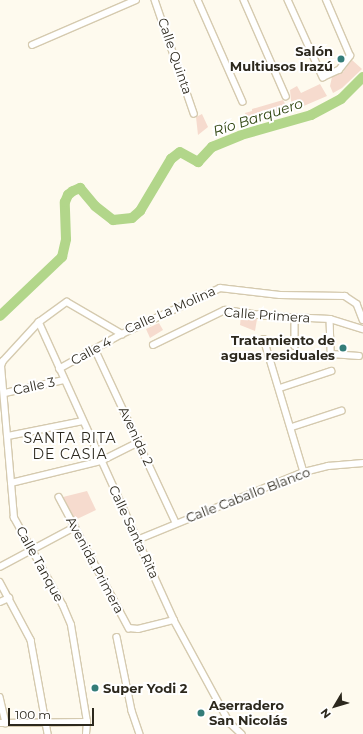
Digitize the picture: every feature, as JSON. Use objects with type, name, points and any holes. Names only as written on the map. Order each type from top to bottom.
[{"type":"street","points":[[32,45],[136,0]]},
{"type":"street","name":"Calle Quinta","points":[[155,0],[194,113]]},
{"type":"street","points":[[198,0],[243,102]]},
{"type":"street","points":[[244,0],[286,96]]},
{"type":"street","points":[[288,0],[323,77],[339,70],[350,56],[326,0]]},
{"type":"street","name":"Calle La Molina","points":[[67,302],[122,334],[220,288],[280,295],[345,296],[358,304],[363,320]]},
{"type":"street","name":"Calle Tanque","points":[[67,302],[39,322],[3,361],[1,366],[14,518],[31,551],[64,606],[71,625],[87,722],[86,734]]},
{"type":"street","name":"Calle Primera","points":[[153,345],[225,310],[295,318],[330,319],[363,329]]},
{"type":"street","points":[[295,318],[295,346]]},
{"type":"street","points":[[330,319],[331,354],[359,356]]},
{"type":"street","name":"Calle Santa Rita","points":[[39,322],[174,620],[230,723],[242,734]]},
{"type":"street","name":"Calle 4","points":[[59,369],[122,334]]},
{"type":"street","points":[[264,339],[292,427],[304,472]]},
{"type":"street","name":"Avenida 2","points":[[95,349],[176,524]]},
{"type":"street","points":[[280,388],[332,371]]},
{"type":"street","name":"Calle 3","points":[[3,390],[64,380]]},
{"type":"street","points":[[292,427],[341,411]]},
{"type":"street","points":[[8,436],[83,421]]},
{"type":"street","points":[[11,483],[101,461],[139,442]]},
{"type":"street","name":"Calle Caballo Blanco","points":[[137,540],[304,472],[328,466],[363,463]]},
{"type":"street","name":"Avenida Primera","points":[[59,497],[120,614],[129,628],[133,630],[174,620]]},
{"type":"street","points":[[0,567],[75,527]]},
{"type":"street","points":[[0,582],[32,640],[48,734]]},
{"type":"street","points":[[0,602],[9,598]]},
{"type":"street","points":[[117,637],[132,711],[140,734]]},
{"type":"street","points":[[0,697],[3,723],[87,722]]},
{"type":"shaded area","points":[[352,60],[362,69],[342,88],[333,93],[330,86],[332,77],[343,72]]},
{"type":"shaded area","points":[[320,84],[327,96],[292,111],[290,90],[297,86],[301,93]]},
{"type":"shaded area","points":[[283,100],[288,109],[277,112],[278,115],[249,125],[245,113],[252,111],[252,109]]},
{"type":"shaded area","points":[[202,114],[208,127],[198,135],[196,117]]},
{"type":"shaded area","points":[[241,316],[257,319],[255,331],[240,325]]},
{"type":"shaded area","points":[[159,323],[163,330],[150,338],[146,329]]},
{"type":"shaded area","points":[[87,491],[96,510],[75,520],[63,497]]},
{"type":"waterway","name":"Río Barquero","points":[[0,316],[62,257],[66,239],[65,202],[68,195],[73,191],[80,188],[95,206],[113,220],[132,218],[140,211],[171,159],[180,152],[198,162],[212,147],[241,135],[311,115],[341,99],[363,77]]},
{"type":"place","name":"Salón Multiusos Irazú","points":[[341,59]]},
{"type":"place","name":"Tratamiento de aguas residuales","points":[[343,348]]},
{"type":"place","name":"Super Yodi 2","points":[[95,688]]},
{"type":"place","name":"Aserradero San Nicolás","points":[[201,713]]},
{"type":"district","name":"SANTA RITA DE CASIA","points":[[70,446]]}]
